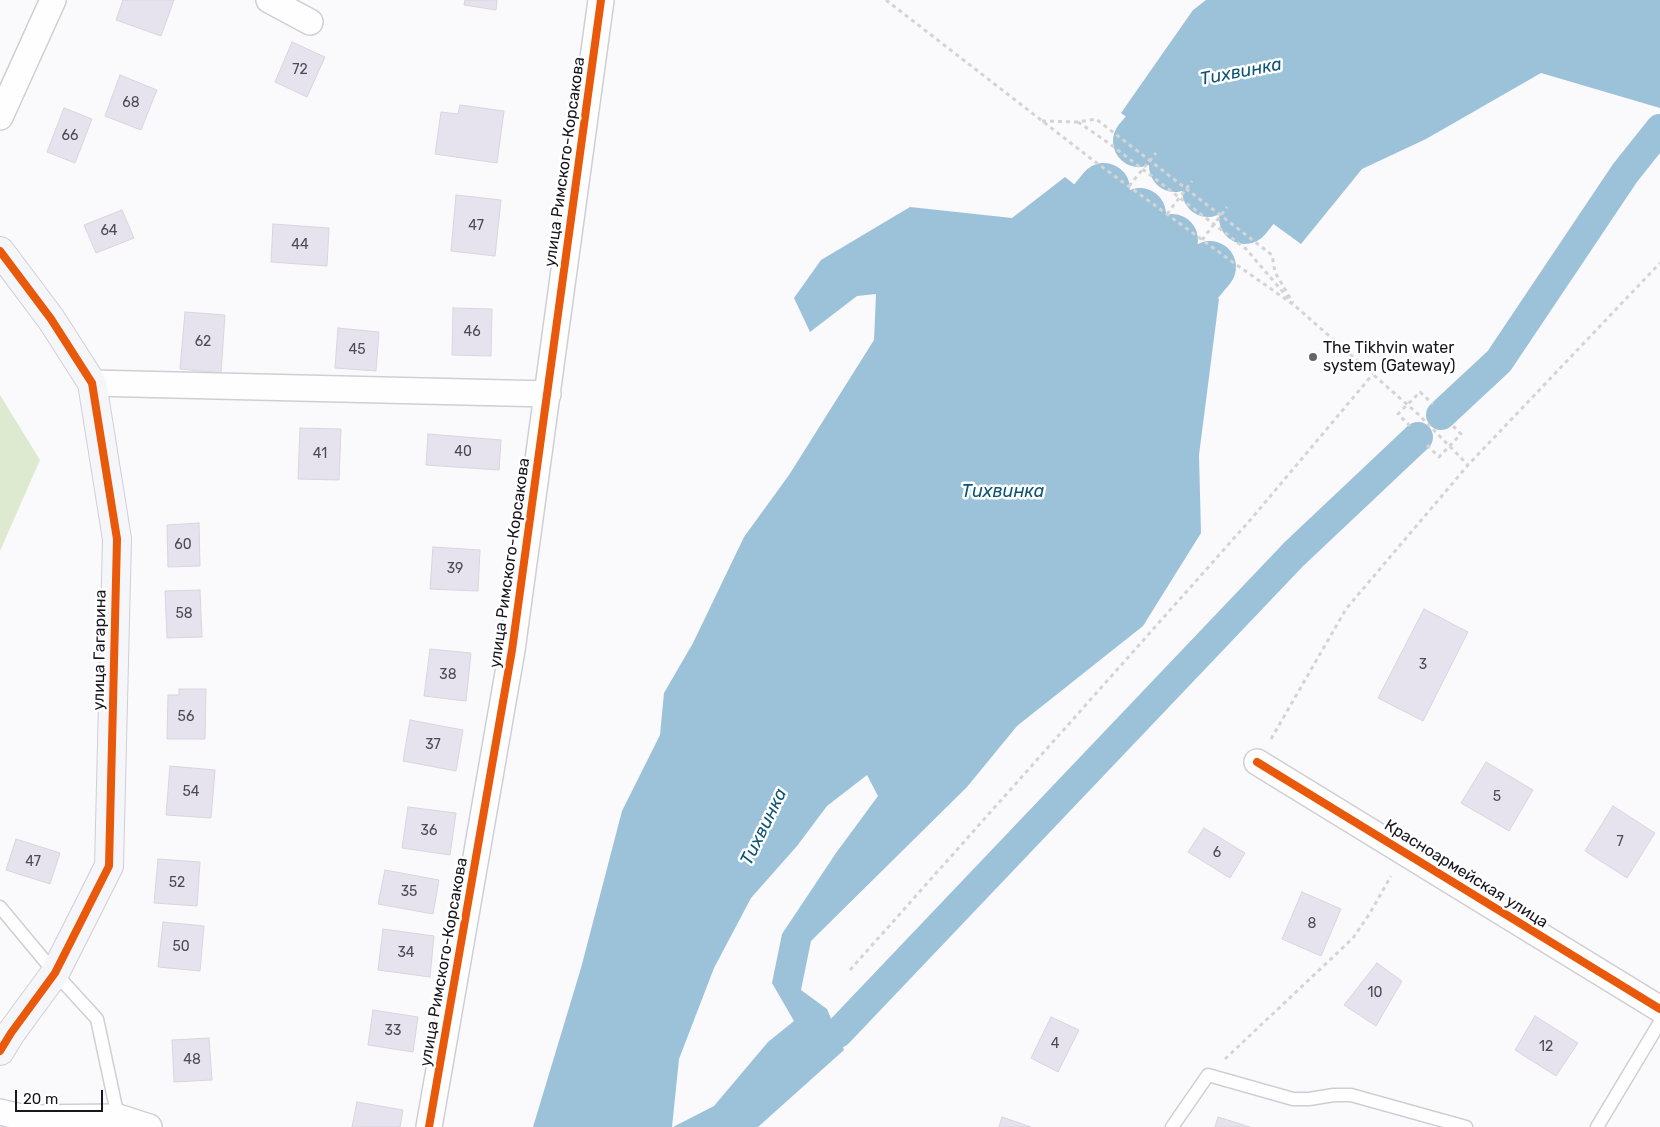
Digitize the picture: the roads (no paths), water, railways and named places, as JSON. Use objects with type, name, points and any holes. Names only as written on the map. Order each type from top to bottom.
[{"type":"street","points":[[0,117],[53,0]]},
{"type":"street","points":[[269,0],[310,22]]},
{"type":"street","name":"улица Римского-Корсакова","points":[[428,1127],[512,650],[601,0]]},
{"type":"street","name":"улица Гагарина","points":[[0,250],[51,319],[92,383],[117,539],[109,866],[55,973],[0,1051]]},
{"type":"street","points":[[92,383],[548,394]]},
{"type":"street","name":"Красноармейская улица","points":[[1257,762],[1660,1009]]},
{"type":"street","points":[[0,1112],[25,1118],[118,1117],[149,1127]]},
{"type":"lane","points":[[0,907],[55,973],[98,1019],[118,1117]]},
{"type":"lane","points":[[1597,1127],[1660,1022]]},
{"type":"lane","points":[[1172,1127],[1208,1075],[1293,1099],[1309,1099],[1334,1095],[1351,1096],[1466,1127]]},
{"type":"water","name":"Тихвинка","points":[[1206,0],[1660,0],[1660,108],[1541,73],[1426,139],[1362,169],[1301,244],[1121,113],[1193,10]]},
{"type":"water","name":"Тихвинка","points":[[1065,177],[1219,299],[1199,455],[1201,533],[1143,626],[1017,726],[967,787],[811,941],[801,990],[827,1009],[844,1050],[758,1127],[673,1127],[714,1106],[768,1042],[794,1021],[772,983],[782,934],[836,853],[878,796],[867,775],[827,806],[797,846],[751,898],[714,968],[679,1059],[672,1127],[533,1127],[581,968],[622,811],[660,735],[664,693],[693,643],[744,537],[789,475],[874,340],[876,294],[857,296],[810,332],[794,298],[821,260],[910,207],[1012,218]]},
{"type":"waterway","name":"Тихвинка","points":[[1139,141],[1191,81],[1195,80]]},
{"type":"waterway","name":"Тихвинка","points":[[1175,166],[1216,110],[1230,106]]},
{"type":"waterway","name":"Тихвинка","points":[[1208,191],[1245,140],[1263,127]]},
{"type":"waterway","points":[[1441,415],[1499,361],[1625,173],[1660,129]]},
{"type":"waterway","name":"Тихвинка","points":[[1245,218],[1298,152]]},
{"type":"waterway","name":"Тихвинка","points":[[1063,260],[1062,240],[1104,189]]},
{"type":"waterway","name":"Тихвинка","points":[[1090,288],[1095,267],[1140,214]]},
{"type":"waterway","name":"Тихвинка","points":[[1118,313],[1172,240]]},
{"type":"waterway","name":"Тихвинка","points":[[1145,333],[1164,322],[1210,267]]},
{"type":"waterway","points":[[838,1033],[1294,554],[1418,437]]},
{"type":"place","name":"The Tikhvin water system (Gateway)","points":[[1313,357]]}]
